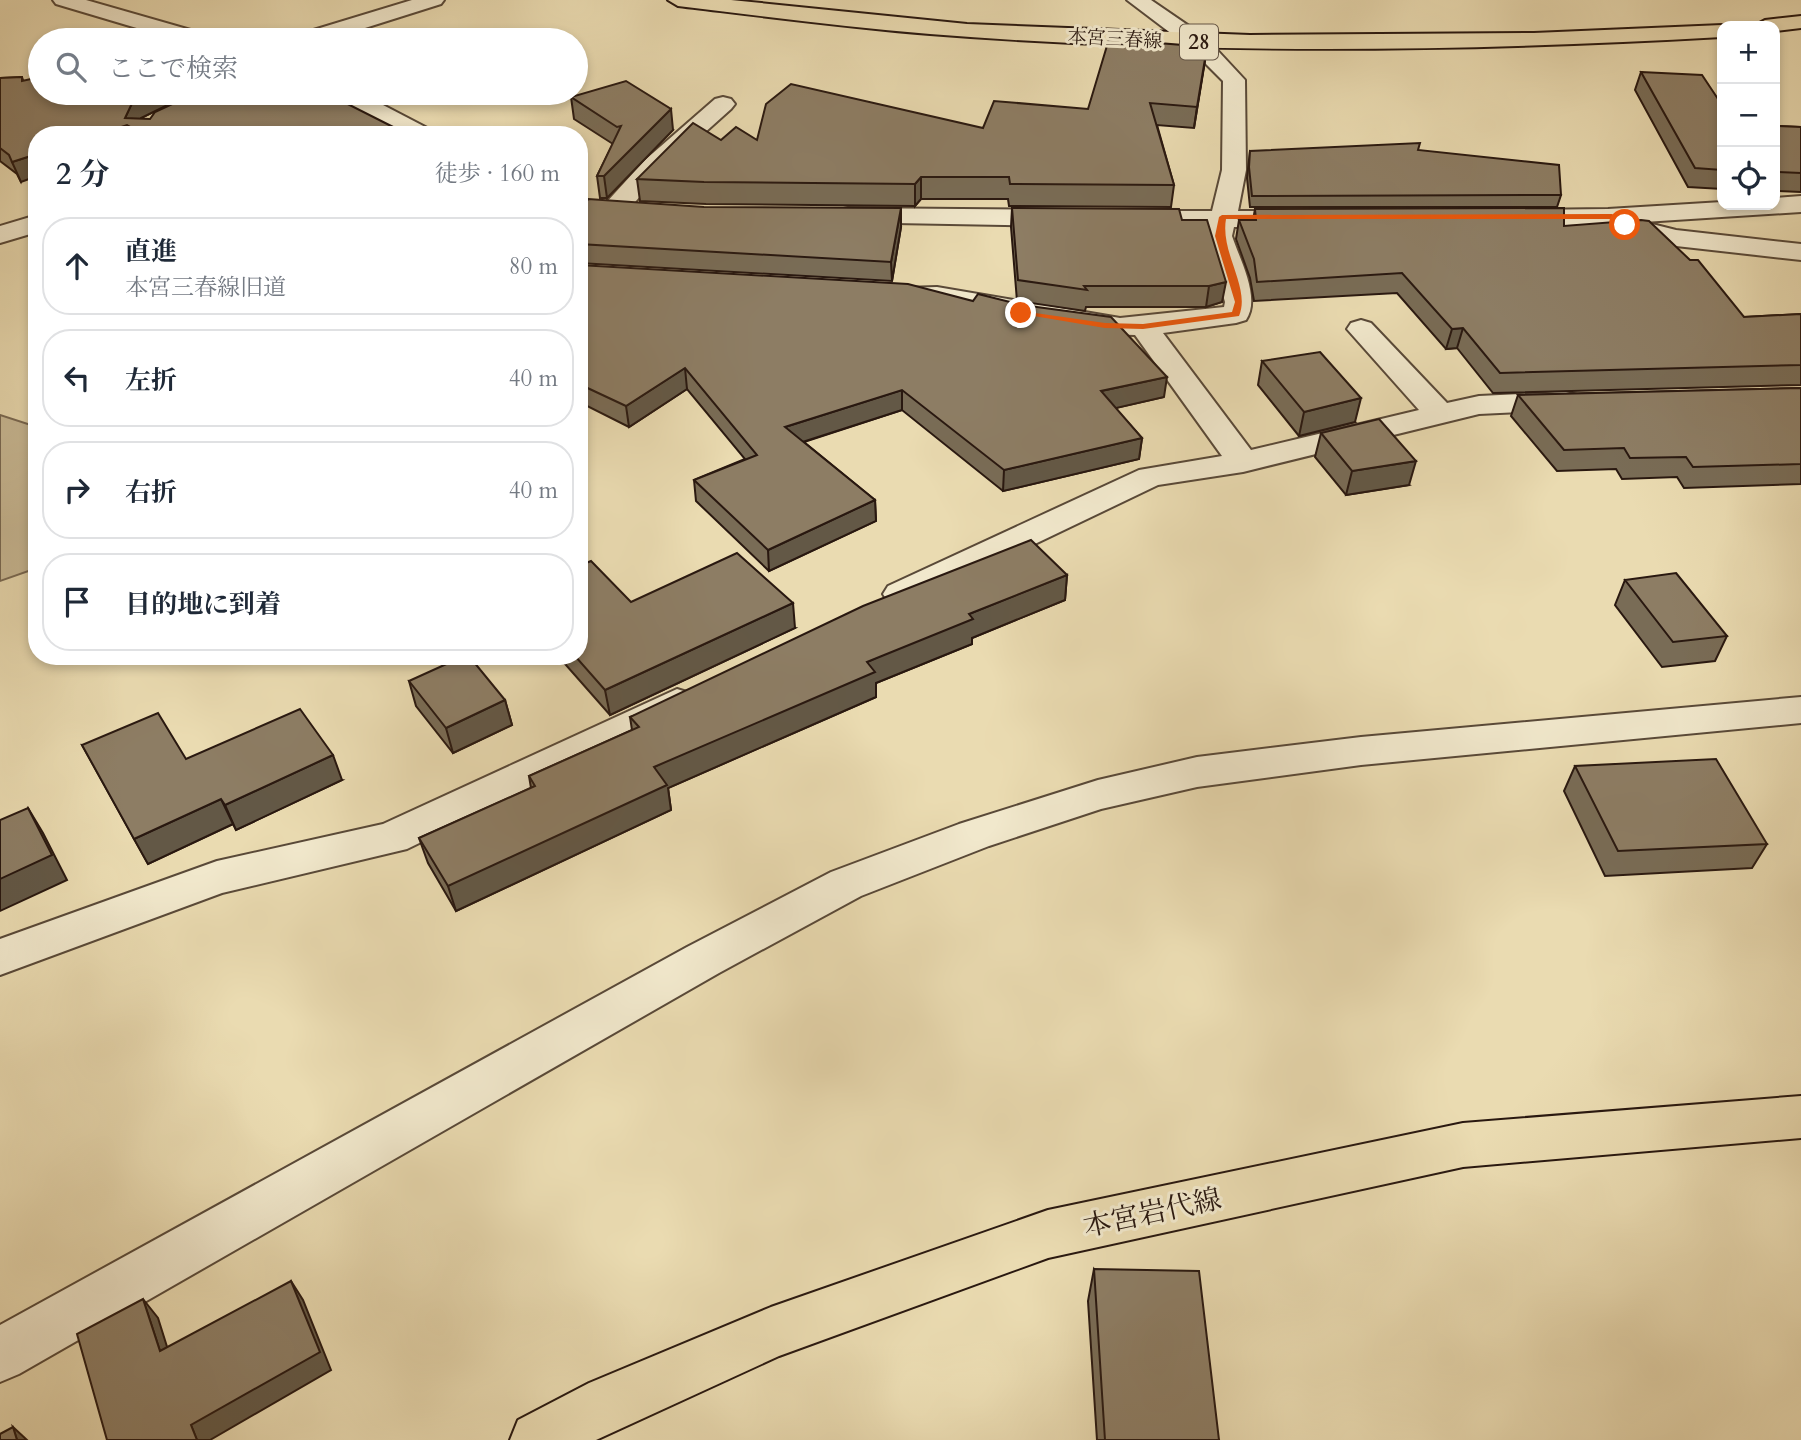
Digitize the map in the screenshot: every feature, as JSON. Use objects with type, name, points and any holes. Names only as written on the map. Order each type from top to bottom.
[{"type":"main road","name":"本宮三春線","points":[[678,0],[965,30],[1197,42],[1569,40],[1717,31]]},
{"type":"main road","points":[[1780,24],[1801,22]]},
{"type":"main road","name":"本宮岩代線","points":[[538,1440],[609,1403],[771,1333],[1048,1234],[1463,1145],[1701,1123],[1801,1117]]},
{"type":"street","points":[[63,0],[159,28]]},
{"type":"street","points":[[344,28],[434,0]]},
{"type":"street","points":[[885,293],[942,295],[1021,313],[1105,326],[1143,326],[1236,314],[1240,302],[1219,236],[1234,170],[1234,80],[1197,42],[1137,0]]},
{"type":"street","points":[[640,213],[600,210],[723,104]]},
{"type":"street","points":[[366,105],[405,126]]},
{"type":"street","points":[[1487,219],[1612,217],[1801,204]]},
{"type":"street","points":[[825,216],[1337,219]]},
{"type":"street","points":[[1612,217],[1625,225],[1676,238],[1801,252]]},
{"type":"street","points":[[0,235],[28,226]]},
{"type":"street","points":[[1143,326],[1243,462]]},
{"type":"street","points":[[1361,329],[1440,414]]},
{"type":"street","points":[[876,607],[1150,477],[1243,462],[1479,405],[1604,400]]},
{"type":"street","points":[[0,957],[218,878],[392,838],[702,690]]},
{"type":"street","points":[[0,1355],[703,960],[846,884],[974,835],[1098,795],[1198,772],[1374,750],[1801,710]]},
{"type":"shaded area","points":[[0,415],[28,424],[28,571],[0,581]]},
{"type":"building","points":[[1109,39],[1207,47],[1197,107],[1150,103],[1174,185],[1010,184],[1009,177],[921,177],[915,184],[637,179],[693,123],[721,140],[736,127],[757,140],[766,104],[791,84],[983,128],[994,101],[1088,109]]},
{"type":"building","points":[[1641,72],[1702,75],[1717,98],[1717,170],[1695,168]]},
{"type":"building","points":[[22,77],[22,81],[28,80],[28,105],[131,105],[125,118],[150,119],[155,112],[170,105],[350,105],[391,126],[28,126],[28,157],[12,162],[9,155],[0,148],[0,78]]},
{"type":"building","points":[[626,81],[671,109],[604,176],[597,176],[621,126],[617,127],[583,105],[588,105],[588,92]]},
{"type":"building","points":[[1780,126],[1801,127],[1801,173],[1780,172]]},
{"type":"building","points":[[1420,143],[1418,150],[1559,165],[1561,195],[1252,196],[1250,151]]},
{"type":"building","points":[[588,199],[704,207],[901,208],[891,262],[588,245]]},
{"type":"building","points":[[1012,208],[1179,209],[1182,220],[1207,220],[1226,282],[1209,286],[1084,286],[1087,290],[1018,280]]},
{"type":"building","points":[[1564,208],[1564,226],[1649,221],[1690,260],[1698,260],[1744,317],[1801,314],[1801,365],[1500,373],[1463,328],[1452,329],[1402,273],[1257,282],[1254,259],[1239,220],[1256,220],[1255,209]]},
{"type":"building","points":[[588,266],[908,284],[973,301],[978,294],[1022,305],[1111,317],[1167,377],[1101,391],[1142,438],[1004,470],[902,390],[785,427],[875,500],[768,550],[694,480],[757,455],[685,368],[626,406],[588,388]]},
{"type":"building","points":[[1320,352],[1361,398],[1304,412],[1262,361]]},
{"type":"building","points":[[1801,388],[1801,464],[1693,467],[1686,457],[1630,458],[1624,448],[1564,450],[1518,395]]},
{"type":"building","points":[[1379,419],[1416,461],[1352,471],[1321,433]]},
{"type":"building","points":[[1031,540],[1067,575],[969,614],[973,619],[867,662],[875,672],[654,767],[667,785],[448,886],[419,838],[535,786],[529,776],[639,727],[630,717],[863,606]]},
{"type":"building","points":[[737,553],[793,603],[605,690],[583,665],[588,665],[588,562],[591,561],[631,602]]},
{"type":"building","points":[[1676,573],[1727,636],[1673,642],[1625,580]]},
{"type":"building","points":[[444,665],[476,665],[505,700],[446,728],[409,681]]},
{"type":"building","points":[[300,709],[333,755],[225,805],[221,799],[134,839],[82,745],[158,713],[186,759]]},
{"type":"building","points":[[1716,759],[1767,844],[1618,851],[1575,766]]},
{"type":"building","points":[[28,808],[52,855],[0,879],[0,820]]},
{"type":"building","points":[[1094,1269],[1199,1271],[1219,1440],[1105,1440]]},
{"type":"building","points":[[291,1281],[320,1352],[191,1425],[197,1440],[107,1440],[77,1334],[143,1299],[160,1351]]},
{"type":"building","points":[[13,1427],[17,1440],[0,1440],[0,1434]]},
{"type":"route","points":[[1021,313],[1105,326],[1143,326],[1236,314],[1240,302],[1219,236],[1222,217],[1612,217],[1625,225]]}]
